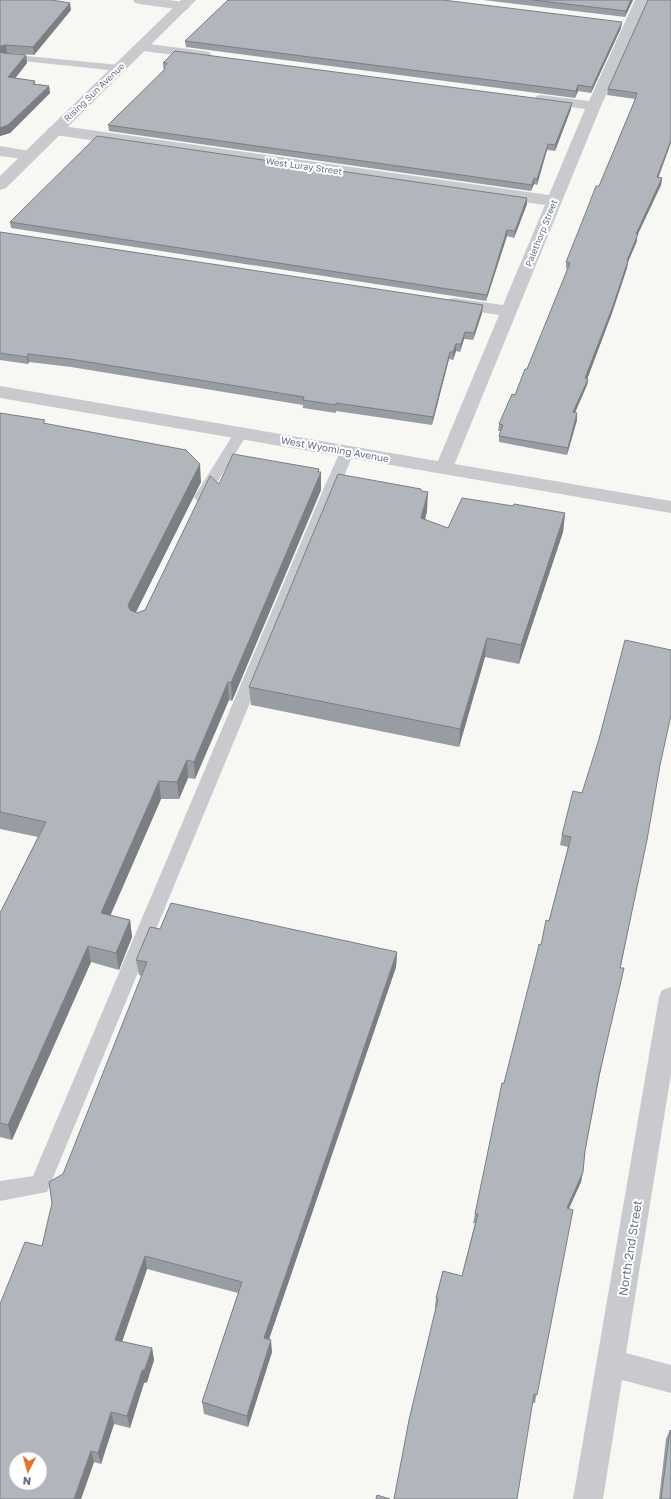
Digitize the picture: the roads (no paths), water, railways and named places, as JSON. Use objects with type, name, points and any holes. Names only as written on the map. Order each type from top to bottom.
[{"type":"street","points":[[140,0],[186,3]]},
{"type":"street","name":"Palethorp Street","points":[[444,468],[510,312],[594,106],[624,23],[642,0]]},
{"type":"street","name":"Rising Sun Avenue","points":[[0,185],[119,68],[142,48],[186,3]]},
{"type":"street","points":[[142,48],[217,57]]},
{"type":"street","points":[[531,98],[594,106]]},
{"type":"street","name":"West Luray Street","points":[[55,130],[554,201]]},
{"type":"street","points":[[0,151],[30,155]]},
{"type":"street","points":[[440,301],[510,312]]},
{"type":"street","name":"West Wyoming Avenue","points":[[0,392],[671,507]]},
{"type":"street","name":"North 2nd Street","points":[[588,1499],[671,997]]},
{"type":"street","points":[[611,1363],[671,1379]]},
{"type":"lane","points":[[7,56],[119,68]]},
{"type":"lane","points":[[193,513],[203,493],[241,433]]},
{"type":"lane","points":[[0,1191],[40,1185],[332,483],[347,452]]}]
